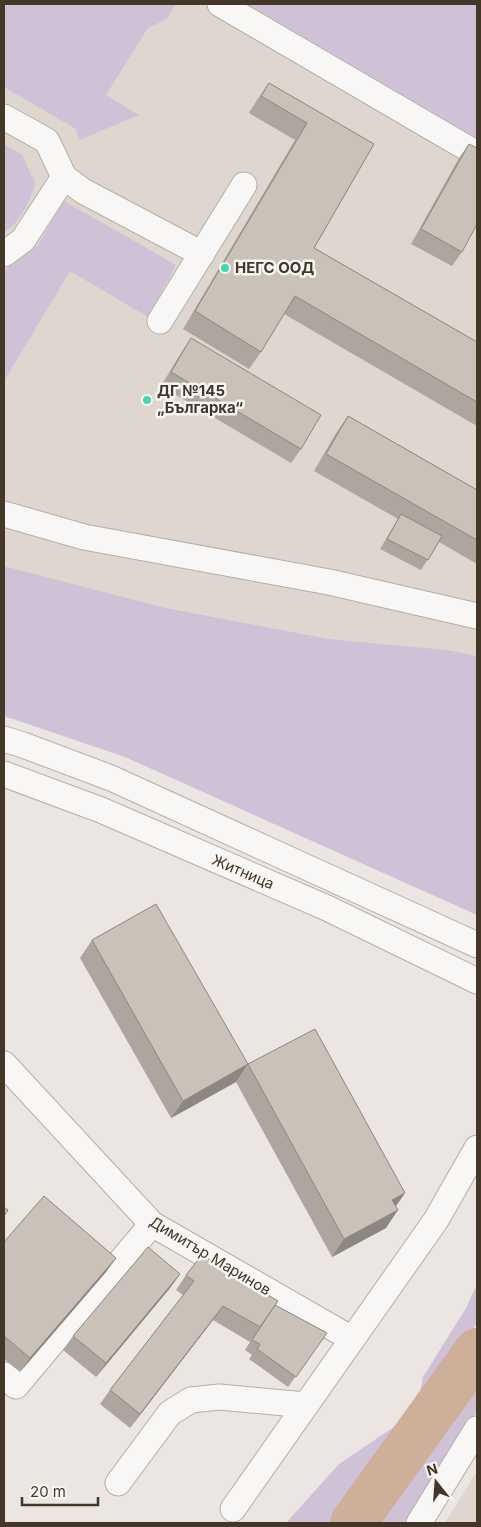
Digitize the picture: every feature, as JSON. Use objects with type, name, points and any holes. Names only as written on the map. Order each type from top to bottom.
[{"type":"street","points":[[220,4],[477,154]]},
{"type":"street","points":[[4,117],[47,141],[64,177],[84,191],[202,254]]},
{"type":"street","points":[[4,254],[24,240],[64,177]]},
{"type":"street","points":[[160,321],[244,185]]},
{"type":"street","points":[[4,514],[84,537],[328,582],[477,616]]},
{"type":"street","name":"Житница","points":[[4,739],[111,778],[477,945]]},
{"type":"street","name":"Житница","points":[[4,774],[101,810],[309,900],[477,980]]},
{"type":"street","name":"Димитър Маринов","points":[[4,1064],[152,1224],[352,1339]]},
{"type":"street","points":[[232,1509],[436,1220],[477,1148]]},
{"type":"street","points":[[4,1375],[16,1386],[152,1224]]},
{"type":"street","points":[[118,1483],[170,1413],[191,1400],[219,1397],[306,1405]]},
{"type":"street","points":[[419,1523],[477,1429]]},
{"type":"shaded area","points":[[4,4],[477,4],[477,656],[448,650],[330,639],[166,608],[4,566]]},
{"type":"shaded area","points":[[4,4],[176,4],[167,19],[147,29],[106,95],[139,115],[79,140],[76,129],[4,87]]},
{"type":"shaded area","points":[[242,4],[477,4],[477,139]]},
{"type":"shaded area","points":[[4,144],[22,155],[35,183],[20,217],[4,232]]},
{"type":"shaded area","points":[[64,201],[176,265],[148,317],[70,271],[4,381],[4,271],[38,245]]},
{"type":"shaded area","points":[[4,566],[166,608],[330,639],[448,650],[477,656],[477,915],[125,757],[4,716]]},
{"type":"shaded area","points":[[477,1284],[477,1322],[464,1347],[336,1523],[286,1523],[339,1464],[416,1412],[423,1377],[466,1308]]},
{"type":"shaded area","points":[[477,1371],[477,1411],[415,1523],[372,1523]]},
{"type":"shaded area","points":[[477,1471],[477,1523],[445,1523]]},
{"type":"building","points":[[269,83],[374,144],[314,248],[477,342],[477,402],[295,296],[261,352],[195,311],[307,123],[261,96]]},
{"type":"building","points":[[469,144],[477,148],[477,224],[462,252],[421,229]]},
{"type":"building","points":[[191,338],[321,415],[301,449],[171,372]]},
{"type":"building","points":[[348,416],[477,490],[477,540],[326,454]]},
{"type":"building","points":[[401,514],[442,536],[428,560],[387,539]]},
{"type":"building","points":[[156,904],[248,1064],[183,1101],[92,940]]},
{"type":"building","points":[[315,1029],[405,1193],[392,1200],[398,1210],[344,1239],[248,1064]]},
{"type":"building","points":[[44,1196],[116,1258],[30,1358],[4,1336],[4,1242]]},
{"type":"building","points":[[4,1207],[8,1210],[4,1216]]},
{"type":"building","points":[[148,1247],[180,1274],[106,1363],[73,1336]]},
{"type":"building","points":[[202,1255],[278,1301],[260,1327],[223,1306],[140,1414],[110,1390],[194,1281],[186,1275]]},
{"type":"building","points":[[275,1305],[327,1333],[296,1377],[257,1349],[260,1344],[252,1340]]},
{"type":"waterway","points":[[353,1523],[477,1351]]},
{"type":"place","name":"НЕГС ООД","points":[[225,268]]},
{"type":"place","name":"ДГ №145 „Българка“","points":[[147,400]]}]
